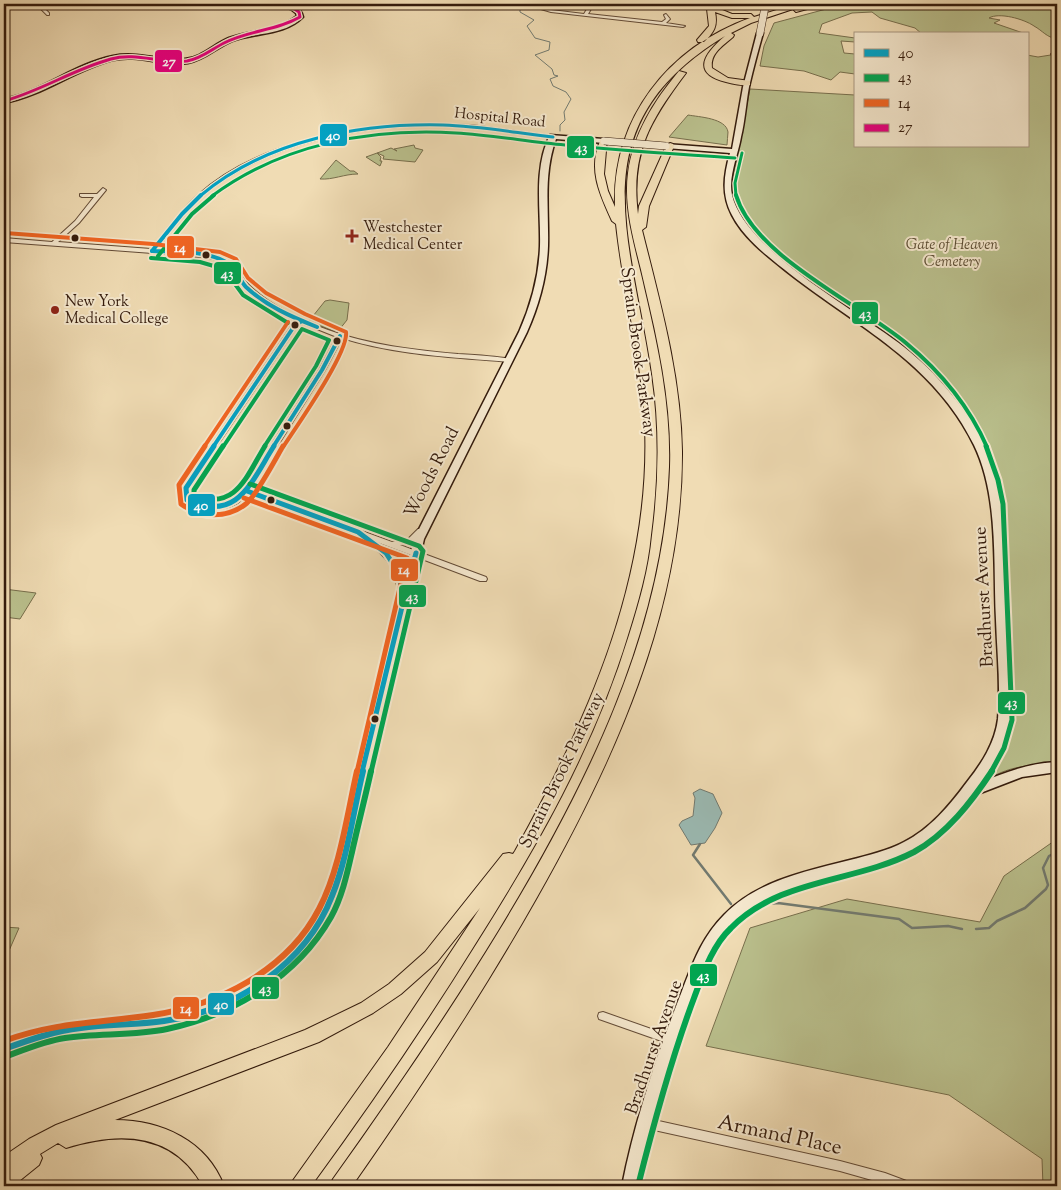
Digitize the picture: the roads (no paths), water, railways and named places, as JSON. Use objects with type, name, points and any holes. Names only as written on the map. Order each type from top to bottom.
[{"type":"highway","points":[[683,59],[712,29],[714,22],[711,9],[717,4]]},
{"type":"highway","points":[[721,4],[716,7],[716,10],[730,16],[745,17],[774,12]]},
{"type":"highway","name":"Sprain Brook Parkway","points":[[299,1186],[357,1107],[426,1006],[481,920],[541,817],[581,738],[611,666],[632,598],[647,522],[652,468],[650,405],[619,204],[622,160],[629,134],[649,97],[683,59],[720,34],[750,20],[803,4]]},
{"type":"highway","name":"Sprain Brook Parkway","points":[[340,1186],[415,1079],[503,941],[580,804],[618,719],[638,666],[654,615],[671,524],[676,443],[669,371],[634,213],[632,182],[636,154],[645,128],[658,103],[679,76],[706,51],[730,36],[770,18],[822,4]]},
{"type":"highway","points":[[730,36],[711,53],[708,59],[708,68],[713,74],[721,78],[747,83]]},
{"type":"highway","points":[[604,141],[598,164],[598,178],[623,232]]},
{"type":"highway","points":[[640,241],[643,210],[668,146]]},
{"type":"highway","points":[[4,1167],[36,1144],[63,1131],[312,1036],[353,1016],[381,999],[408,979],[440,947],[541,817]]},
{"type":"highway","points":[[350,1186],[415,1079]]},
{"type":"highway","points":[[4,1181],[32,1158],[57,1143],[87,1132],[124,1128],[157,1134],[179,1144],[197,1159],[214,1186]]},
{"type":"main road","points":[[4,101],[31,95],[94,64],[114,58],[131,56],[191,60],[232,39],[277,30],[300,17],[300,13],[297,10],[273,4]]},
{"type":"main road","name":"Bradhurst Avenue","points":[[630,1186],[645,1123],[670,1040],[705,953],[716,933],[731,916],[752,900],[775,888],[867,862],[908,847],[928,834],[965,794],[999,743],[1005,718],[996,507],[987,465],[979,446],[958,411],[914,360],[890,340],[806,282],[748,232],[736,217],[728,195],[728,181],[747,83],[760,33],[764,5]]},
{"type":"main road","name":"Hospital Road","points":[[553,137],[735,151]]},
{"type":"main road","name":"Woods Road","points":[[4,1049],[51,1033],[82,1028],[156,1022],[192,1015],[251,989],[277,970],[300,949],[319,924],[333,893],[402,607],[424,528],[527,323],[541,278],[544,248],[545,166],[547,151],[553,137]]},
{"type":"main road","points":[[965,794],[1012,774],[1040,768],[1057,767]]},
{"type":"street","points":[[43,4],[43,9],[48,14]]},
{"type":"street","points":[[526,4],[551,11],[683,26]]},
{"type":"street","points":[[585,15],[592,4]]},
{"type":"street","points":[[664,23],[668,19],[666,15]]},
{"type":"street","name":"Hospital Road","points":[[152,251],[186,210],[211,187],[249,164],[308,142],[372,129],[414,125],[461,126],[553,137]]},
{"type":"street","points":[[52,244],[77,222],[103,190]]},
{"type":"street","points":[[82,195],[98,196]]},
{"type":"street","points":[[4,240],[152,251],[222,260],[233,266],[242,283],[262,298],[302,321],[340,336],[389,346],[509,360]]},
{"type":"street","points":[[302,321],[295,325],[186,488],[188,500],[194,504],[206,507],[227,506],[236,502],[247,491],[340,336]]},
{"type":"street","points":[[247,491],[483,579]]},
{"type":"street","points":[[388,543],[401,544],[409,542],[424,528]]},
{"type":"street","points":[[358,532],[381,549],[394,564],[400,575],[402,607]]},
{"type":"street","points":[[603,1016],[670,1040]]},
{"type":"street","name":"Armand Place","points":[[645,1123],[848,1168],[885,1178],[905,1186]]},
{"type":"water","points":[[700,789],[713,794],[722,813],[705,843],[691,845],[679,825],[682,821],[693,816],[695,798],[693,793]]},
{"type":"waterway","points":[[514,4],[520,8],[520,12],[534,20],[527,26],[535,38],[550,42],[549,50],[535,55],[552,69],[554,75],[558,76],[550,79],[553,86],[566,92],[571,99],[564,112],[565,120],[560,125],[560,131]]},
{"type":"waterway","points":[[700,844],[693,855],[731,904]]},
{"type":"waterway","points":[[976,929],[989,928],[997,921],[1025,908],[1046,889],[1048,885],[1043,868],[1049,856],[1057,852]]},
{"type":"waterway","points":[[757,905],[778,903],[899,919],[912,928],[948,926],[962,929]]},
{"type":"place","name":"Westchester Medical Center","points":[[352,236]]},
{"type":"place","name":"New York Medical College","points":[[55,310]]},
{"type":"park label","name":"Gate of Heaven Cemetery","points":[[952,252]]}]
